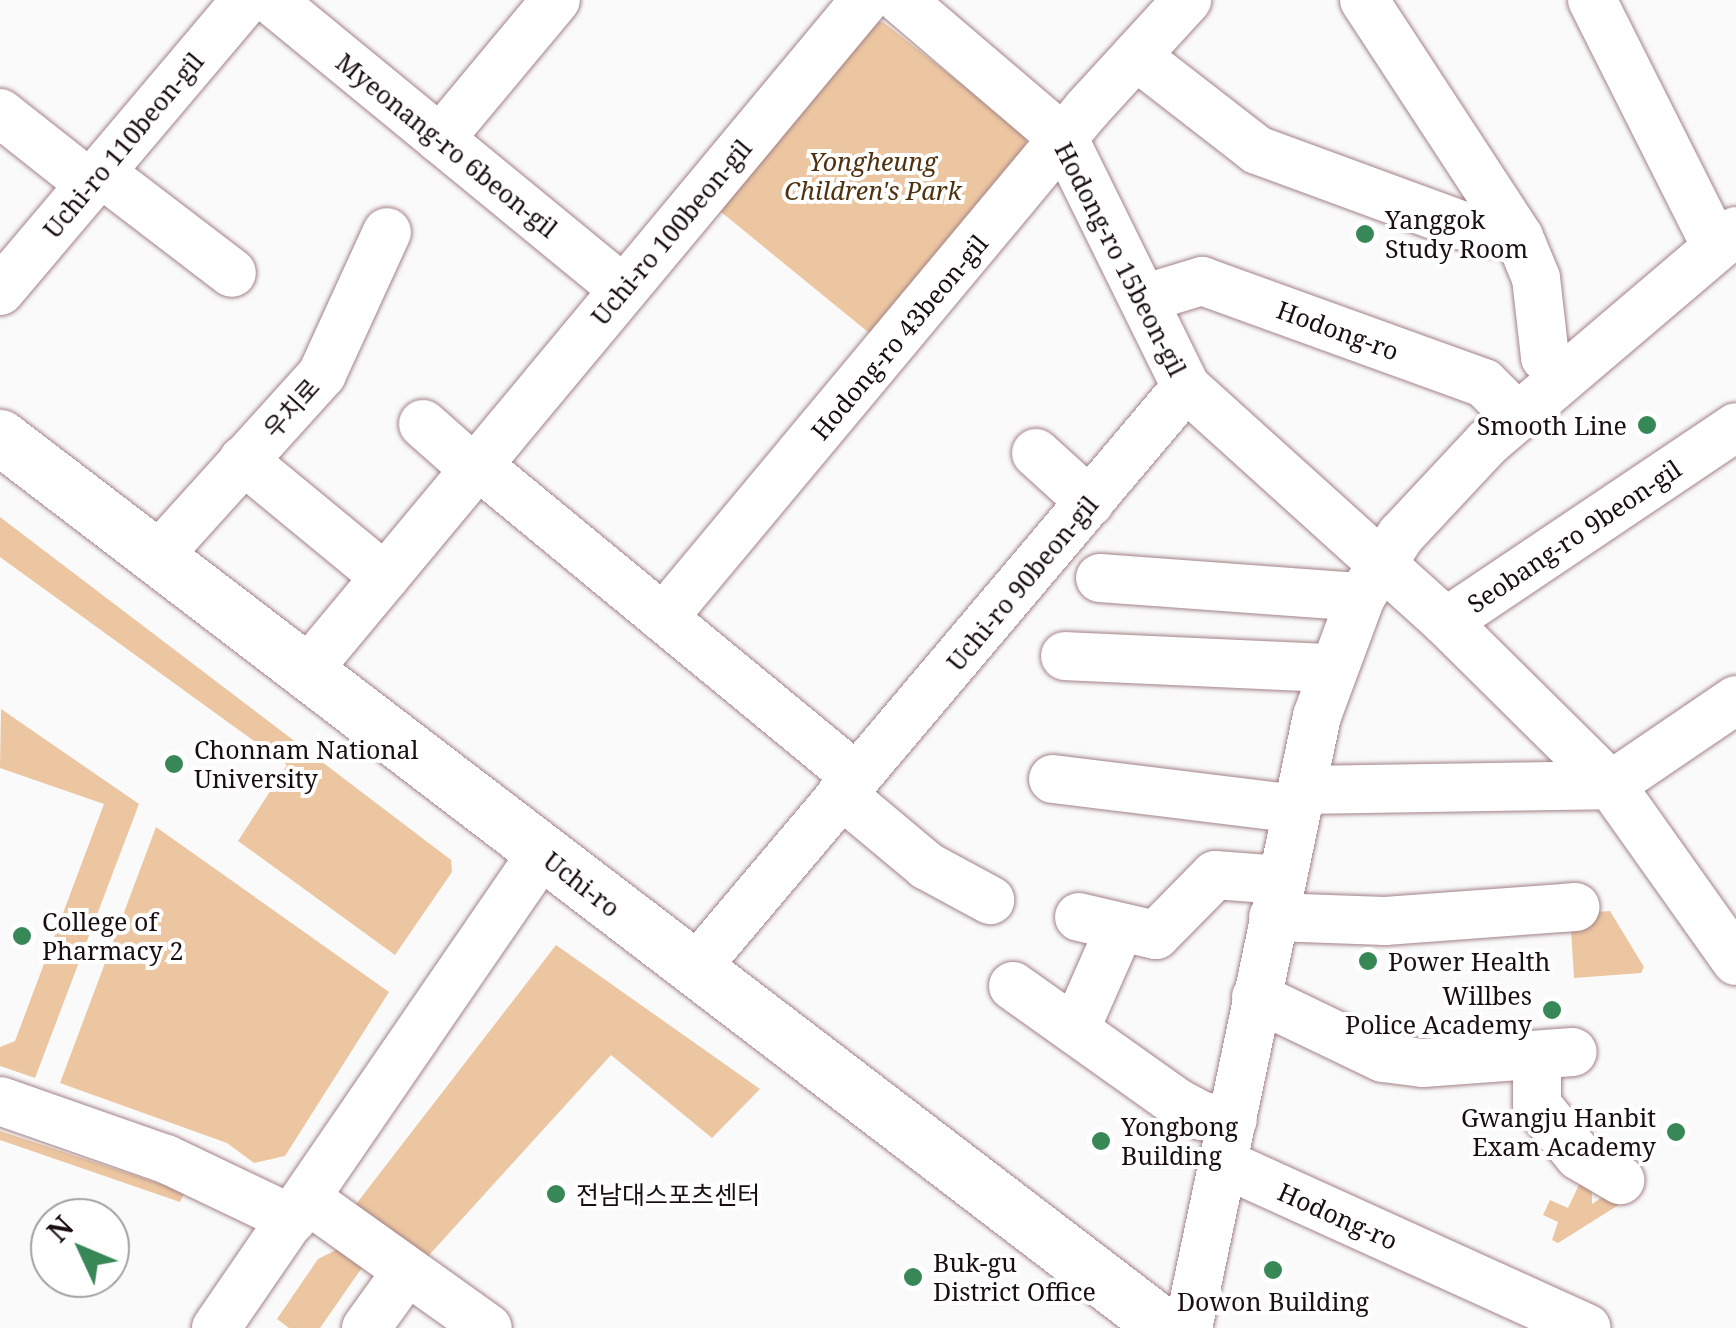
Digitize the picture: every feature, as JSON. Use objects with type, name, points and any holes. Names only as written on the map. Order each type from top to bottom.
[{"type":"main road","name":"Uchi-ro","points":[[0,437],[693,971],[1166,1328]]},
{"type":"street","name":"Uchi-ro 110beon-gil","points":[[0,291],[246,0]]},
{"type":"street","name":"Myeonang-ro 6beon-gil","points":[[272,0],[623,289]]},
{"type":"street","points":[[440,139],[556,0]]},
{"type":"street","name":"Uchi-ro 100beon-gil","points":[[304,673],[865,0]]},
{"type":"street","name":"Hodong-ro 15beon-gil","points":[[901,0],[1064,140],[1146,298],[1186,387],[1371,580]]},
{"type":"street","points":[[1364,0],[1432,119],[1519,236],[1536,278],[1545,357],[1562,378]]},
{"type":"street","points":[[1188,1328],[1277,899],[1331,668],[1371,580],[1517,416],[1726,239],[1592,0]]},
{"type":"street","name":"Hodong-ro 43beon-gil","points":[[663,618],[1183,1]]},
{"type":"street","points":[[1136,56],[1257,150],[1477,231],[1519,236]]},
{"type":"street","points":[[0,114],[232,273]]},
{"type":"street","name":"우치로","points":[[156,558],[322,374],[387,232]]},
{"type":"street","name":"Hodong-ro","points":[[1146,298],[1202,281],[1484,384],[1517,416]]},
{"type":"street","name":"Uchi-ro 90beon-gil","points":[[693,971],[1186,387]]},
{"type":"street","points":[[422,424],[663,618],[848,786],[927,866],[990,900]]},
{"type":"street","name":"Seobang-ro 9beon-gil","points":[[1446,622],[1719,438]]},
{"type":"street","points":[[1036,453],[1090,502]]},
{"type":"street","points":[[244,460],[385,576]]},
{"type":"street","points":[[1100,578],[1371,580]]},
{"type":"street","name":"Seobang-ro 9beon-gil","points":[[1371,580],[1446,622],[1611,784],[1736,961]]},
{"type":"street","points":[[1065,656],[1331,668]]},
{"type":"street","points":[[1053,779],[1299,799],[1611,784],[1736,700]]},
{"type":"street","points":[[216,1328],[542,854]]},
{"type":"street","points":[[1075,1030],[1100,923],[1156,935],[1215,875],[1277,899],[1385,921],[1575,907]]},
{"type":"street","name":"Hodong-ro","points":[[1013,986],[1176,1102],[1202,1116],[1229,1142],[1451,1267],[1586,1328]]},
{"type":"street","points":[[1256,997],[1383,1058],[1423,1062],[1555,1054],[1537,1105],[1579,1156],[1620,1180]]},
{"type":"street","points":[[0,1101],[299,1209],[406,1271],[488,1328]]},
{"type":"street","points":[[366,1328],[406,1271]]},
{"type":"green space","name":"Yongheung Children's Park","points":[[858,21],[883,22],[1026,135],[1024,163],[879,341],[710,203]]},
{"type":"green space","points":[[0,517],[451,860],[452,872],[395,955],[238,841],[287,765],[0,557]]},
{"type":"green space","points":[[1,709],[139,804],[35,1078],[0,1066],[0,1047],[15,1041],[104,804],[0,768]]},
{"type":"green space","points":[[156,827],[389,992],[285,1156],[254,1163],[227,1143],[60,1083]]},
{"type":"green space","points":[[1610,911],[1644,967],[1641,973],[1574,978],[1570,914]]},
{"type":"green space","points":[[556,945],[760,1089],[712,1138],[611,1055],[421,1264],[353,1208]]},
{"type":"green space","points":[[0,1131],[185,1192],[180,1202],[0,1140]]},
{"type":"green space","points":[[1585,1172],[1592,1179],[1592,1204],[1618,1187],[1625,1201],[1558,1243],[1552,1240],[1558,1222],[1543,1215],[1550,1200],[1568,1208]]},
{"type":"green space","points":[[338,1249],[368,1259],[320,1328],[289,1328],[277,1319],[318,1259]]},
{"type":"place","name":"Yanggok Study Room","points":[[1365,234]]},
{"type":"place","name":"Smooth Line","points":[[1647,425]]},
{"type":"place","name":"Chonnam National University","points":[[174,764]]},
{"type":"place","name":"College of Pharmacy 2","points":[[22,936]]},
{"type":"place","name":"Power Health","points":[[1368,961]]},
{"type":"place","name":"Willbes Police Academy","points":[[1552,1010]]},
{"type":"place","name":"Gwangju Hanbit Exam Academy","points":[[1676,1132]]},
{"type":"place","name":"Yongbong Building","points":[[1101,1141]]},
{"type":"place","name":"전남대스포츠센터","points":[[556,1194]]},
{"type":"place","name":"Dowon Building","points":[[1273,1270]]},
{"type":"place","name":"Buk-gu District Office","points":[[913,1277]]}]
